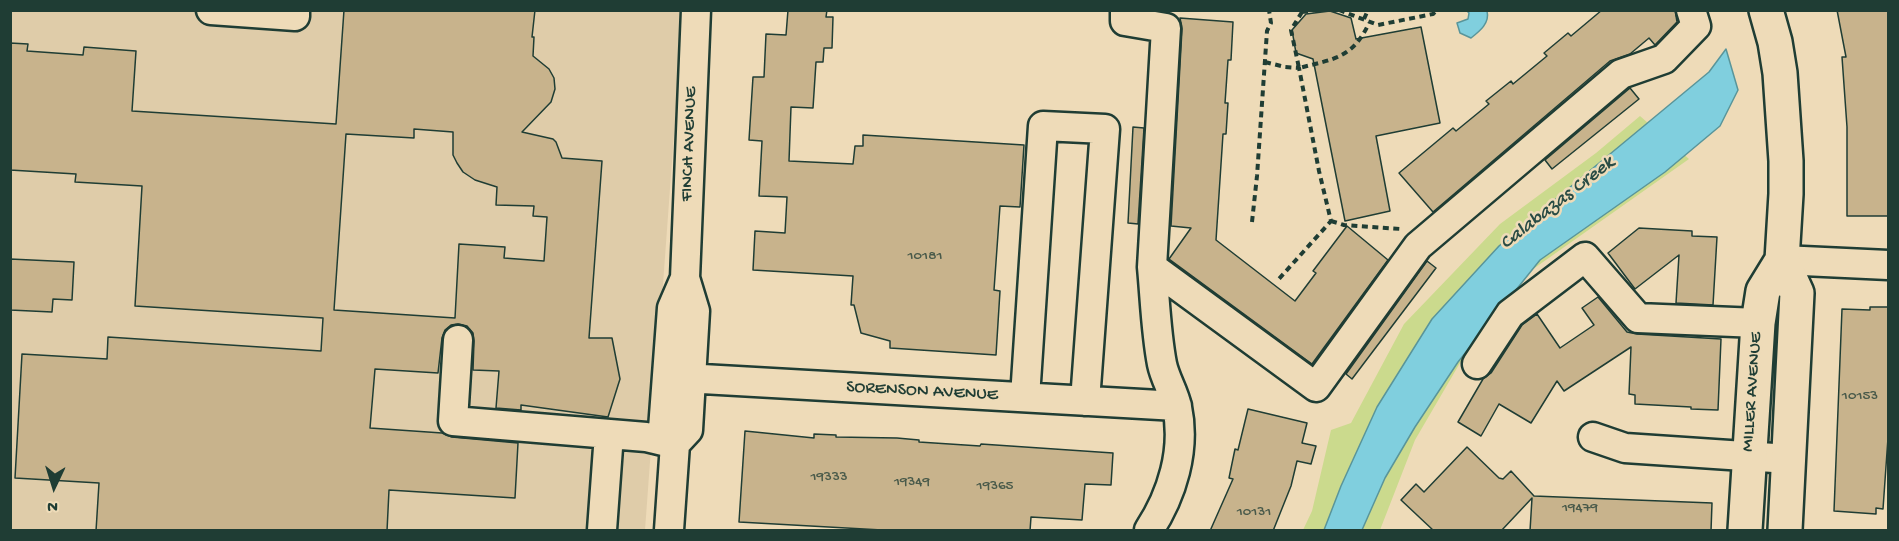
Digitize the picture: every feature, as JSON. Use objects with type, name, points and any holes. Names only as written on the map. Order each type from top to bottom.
[{"type":"main road","name":"MILLER AVENUE","points":[[1766,10],[1775,42],[1780,73],[1786,161],[1782,260],[1797,292],[1785,531]]},
{"type":"main road","name":"MILLER AVENUE","points":[[1745,531],[1758,323],[1763,291],[1782,260]]},
{"type":"street","points":[[211,10],[295,16],[295,10]]},
{"type":"street","name":"FINCH AVENUE","points":[[669,531],[675,444],[663,429],[679,378],[672,308],[685,278],[696,10]]},
{"type":"street","points":[[1125,10],[1125,21],[1166,28],[1152,267],[1162,364],[1177,406],[1180,430],[1178,461],[1168,497],[1149,531]]},
{"type":"street","points":[[1152,267],[1316,387],[1418,246],[1621,74],[1664,59],[1696,26],[1691,10]]},
{"type":"street","points":[[1025,398],[1043,126],[1106,129],[1085,401]]},
{"type":"street","points":[[1477,364],[1510,314],[1585,257],[1638,318],[1758,323]]},
{"type":"street","points":[[1782,260],[1888,265]]},
{"type":"street","points":[[458,340],[453,421],[646,437],[675,444]]},
{"type":"street","name":"SORENSON AVENUE","points":[[679,378],[1177,406]]},
{"type":"street","points":[[602,531],[609,434]]},
{"type":"street","points":[[1593,437],[1625,448],[1789,459]]},
{"type":"path","points":[[1252,222],[1267,31],[1271,24],[1269,10]]},
{"type":"path","points":[[1316,10],[1301,11],[1290,30],[1331,221]]},
{"type":"path","points":[[1339,10],[1378,25],[1433,14],[1437,10]]},
{"type":"path","points":[[1364,19],[1368,10]]},
{"type":"path","points":[[1265,62],[1299,68],[1338,58],[1362,38],[1369,22]]},
{"type":"path","points":[[1331,221],[1344,225],[1405,230],[1413,253]]},
{"type":"path","points":[[1278,280],[1331,221]]},
{"type":"shaded area","points":[[10,11],[683,11],[645,530],[11,530]]},
{"type":"green space","points":[[1640,116],[1689,159],[1502,291],[1415,440],[1380,530],[1303,530],[1312,511],[1331,430],[1351,423],[1404,324],[1500,224],[1596,153]]},
{"type":"water","points":[[1467,11],[1487,11],[1488,15],[1481,30],[1471,38],[1460,33],[1457,23],[1468,19]]},
{"type":"water","name":"Calabazas Creek","points":[[1726,49],[1738,90],[1720,126],[1665,172],[1540,260],[1458,362],[1415,427],[1385,478],[1362,530],[1324,530],[1377,407],[1432,319],[1499,246],[1709,72]]},
{"type":"building","points":[[344,10],[535,10],[532,37],[534,37],[533,56],[549,69],[554,78],[555,89],[551,102],[522,132],[553,139],[562,158],[602,161],[589,338],[612,338],[620,379],[608,417],[521,405],[521,410],[496,408],[499,371],[473,370],[473,333],[467,326],[458,324],[451,325],[445,330],[438,373],[375,369],[370,428],[442,433],[452,437],[518,443],[515,498],[389,490],[387,531],[96,531],[99,483],[15,478],[22,354],[107,359],[108,337],[321,351],[323,318],[135,306],[142,186],[75,182],[76,174],[10,170],[10,43],[28,44],[27,51],[83,55],[84,47],[136,51],[132,111],[336,124]],"holes":[[[414,129],[453,132],[453,155],[457,163],[463,172],[475,180],[497,187],[496,205],[534,206],[533,216],[547,217],[544,261],[504,258],[505,247],[459,244],[455,318],[334,310],[346,134],[414,138]]]},
{"type":"building","points":[[788,10],[827,10],[826,17],[833,17],[832,48],[824,48],[823,62],[816,62],[813,108],[791,107],[789,161],[853,164],[855,146],[863,146],[863,135],[1024,145],[1020,207],[1000,206],[994,290],[1000,291],[996,355],[890,348],[890,341],[861,333],[854,305],[851,305],[853,276],[753,270],[755,231],[785,233],[787,197],[759,196],[762,141],[749,140],[753,77],[764,77],[766,34],[786,35]]},
{"type":"building","points":[[1602,10],[1675,10],[1677,22],[1655,45],[1649,38],[1630,54],[1610,61],[1433,212],[1399,173],[1453,128],[1456,131],[1489,104],[1486,101],[1511,81],[1513,84],[1547,56],[1544,53],[1568,33],[1571,36]]},
{"type":"building","points":[[1837,10],[1888,10],[1888,216],[1847,216],[1847,127],[1842,57],[1846,57]]},
{"type":"building","points":[[1330,11],[1351,18],[1356,39],[1421,27],[1440,123],[1376,136],[1390,211],[1345,221],[1313,59],[1296,53],[1292,30],[1306,14]]},
{"type":"building","points":[[1180,18],[1233,22],[1231,60],[1228,60],[1225,103],[1228,103],[1226,134],[1223,134],[1216,240],[1295,301],[1316,273],[1313,271],[1347,226],[1388,260],[1312,364],[1169,259],[1191,228],[1171,226],[1182,29]]},
{"type":"building","points":[[1630,88],[1639,99],[1552,169],[1545,160]]},
{"type":"building","points":[[1133,127],[1144,128],[1138,224],[1128,223]]},
{"type":"building","points":[[1639,228],[1692,231],[1692,236],[1717,237],[1713,305],[1676,303],[1679,255],[1635,289],[1608,253]]},
{"type":"building","points":[[10,259],[74,262],[72,300],[53,299],[52,312],[10,310]]},
{"type":"building","points":[[1427,261],[1436,268],[1352,379],[1346,374]]},
{"type":"building","points":[[1598,297],[1627,332],[1721,339],[1718,410],[1635,404],[1635,395],[1629,394],[1631,347],[1564,391],[1557,381],[1531,423],[1499,404],[1481,436],[1458,422],[1483,379],[1491,373],[1522,325],[1537,314],[1560,348],[1594,325],[1582,308]]},
{"type":"building","points":[[1870,307],[1888,307],[1888,438],[1883,509],[1876,508],[1876,514],[1834,511],[1842,309],[1870,310]]},
{"type":"building","points":[[1248,409],[1307,423],[1302,443],[1316,446],[1311,464],[1297,461],[1291,486],[1273,531],[1210,531],[1233,479],[1229,478],[1235,449],[1238,450]]},
{"type":"building","points":[[745,431],[814,438],[814,434],[836,435],[836,437],[897,438],[919,440],[919,442],[1113,453],[1111,485],[1085,484],[1082,520],[1031,517],[1030,531],[900,531],[739,522]]},
{"type":"building","points":[[1467,447],[1499,478],[1503,479],[1511,471],[1534,496],[1712,503],[1711,531],[1530,531],[1532,498],[1501,531],[1434,531],[1401,500],[1416,484],[1424,492]]}]
